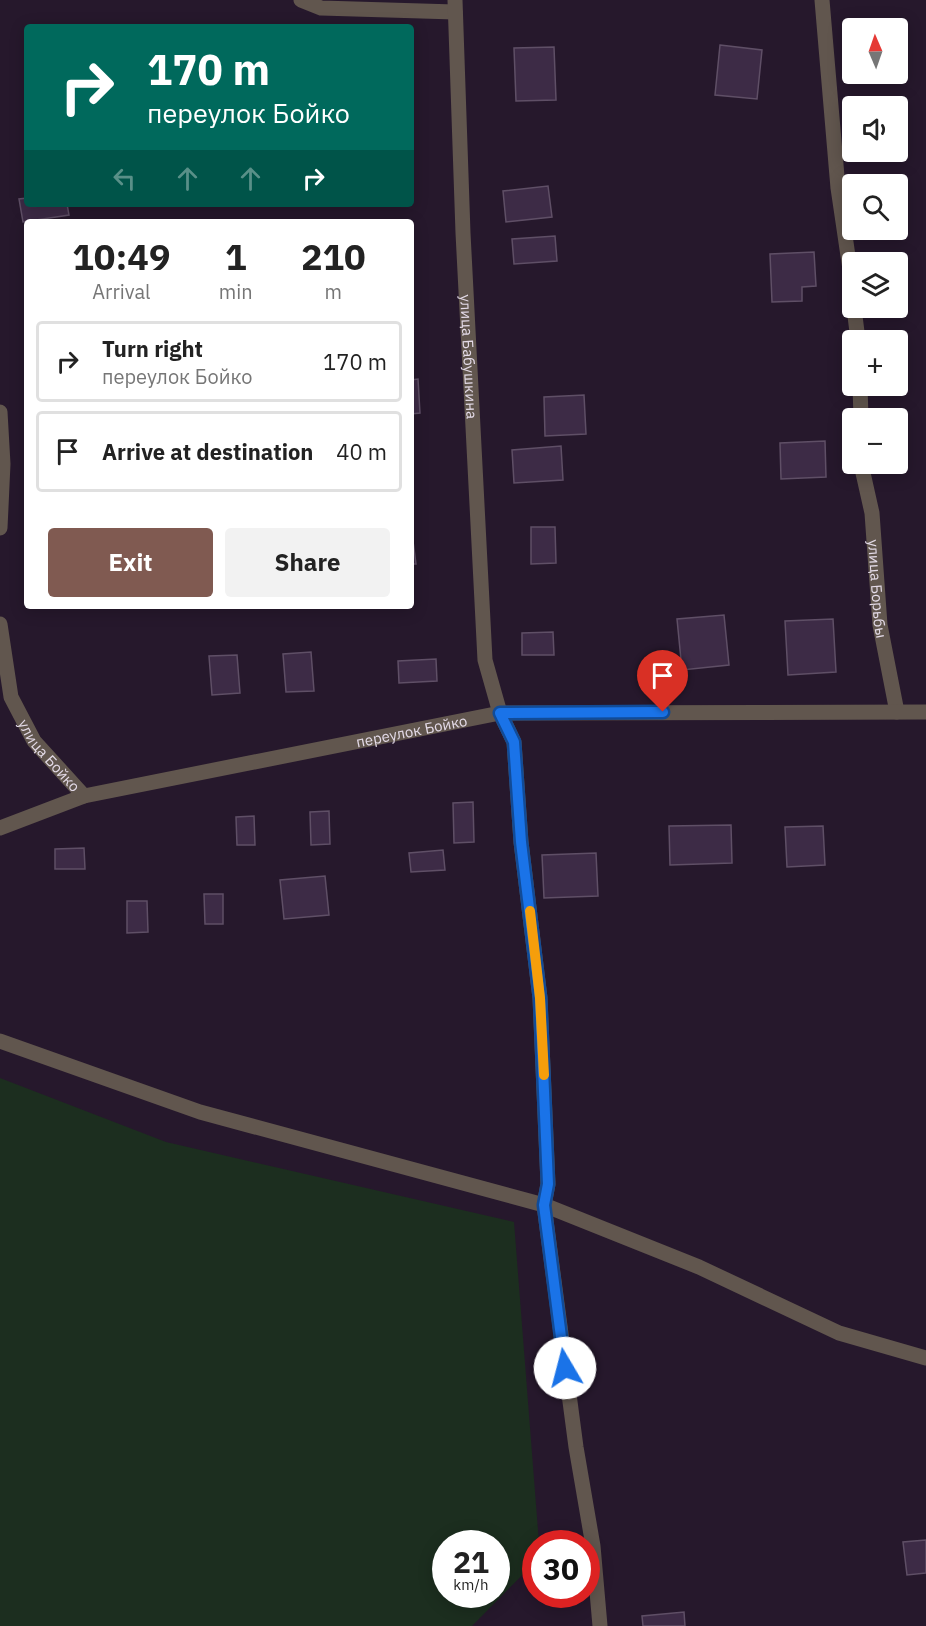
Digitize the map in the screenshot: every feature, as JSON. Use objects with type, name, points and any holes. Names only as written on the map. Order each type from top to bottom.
[{"type":"street","points":[[302,0],[321,8],[455,6]]},
{"type":"street","points":[[822,0],[838,188],[847,252]]},
{"type":"street","name":"улица Бабушкина","points":[[455,6],[463,233],[484,660],[500,713],[514,742],[521,842],[540,998],[548,1184],[544,1205],[576,1447],[593,1546],[600,1626]]},
{"type":"street","points":[[0,412],[3,464],[0,528]]},
{"type":"street","name":"улица Борьбы","points":[[863,474],[872,513],[880,625],[897,712]]},
{"type":"street","name":"улица Бойко","points":[[0,624],[11,697],[34,741],[84,796],[0,828]]},
{"type":"street","name":"переулок Бойко","points":[[84,796],[500,713],[926,712]]},
{"type":"street","points":[[0,1041],[200,1112],[544,1205],[699,1267],[839,1333],[926,1358]]},
{"type":"green space","points":[[0,1078],[166,1142],[514,1222],[538,1530],[522,1530],[522,1575],[510,1587],[510,1530],[432,1530],[432,1608],[490,1608],[472,1626],[0,1626]]},
{"type":"building","points":[[720,45],[762,50],[757,99],[715,95]]},
{"type":"building","points":[[554,47],[556,100],[516,101],[514,48]]},
{"type":"building","points":[[548,186],[552,217],[506,222],[503,191]]},
{"type":"building","points":[[24,198],[24,207],[68,207],[69,215],[24,219],[23,222],[19,199]]},
{"type":"building","points":[[555,236],[557,261],[514,264],[512,239]]},
{"type":"building","points":[[814,252],[816,286],[802,287],[802,301],[772,302],[770,254]]},
{"type":"building","points":[[418,379],[420,413],[414,414],[414,380]]},
{"type":"building","points":[[584,395],[586,434],[545,436],[544,397]]},
{"type":"building","points":[[825,441],[826,477],[781,479],[780,443]]},
{"type":"building","points":[[561,446],[563,480],[514,483],[512,450]]},
{"type":"building","points":[[531,527],[555,527],[556,563],[531,564]]},
{"type":"building","points":[[724,615],[729,665],[682,670],[677,619]]},
{"type":"building","points":[[833,619],[836,672],[788,675],[785,621]]},
{"type":"building","points":[[553,632],[554,655],[522,655],[522,633]]},
{"type":"building","points":[[311,652],[314,691],[286,692],[283,654]]},
{"type":"building","points":[[237,655],[240,693],[212,695],[209,656]]},
{"type":"building","points":[[436,659],[437,681],[399,683],[398,661]]},
{"type":"building","points":[[473,802],[474,842],[454,843],[453,803]]},
{"type":"building","points":[[329,811],[330,844],[311,845],[310,812]]},
{"type":"building","points":[[254,816],[255,845],[237,845],[236,817]]},
{"type":"building","points":[[731,825],[732,863],[670,865],[669,826]]},
{"type":"building","points":[[823,826],[825,865],[787,867],[785,827]]},
{"type":"building","points":[[84,848],[85,869],[55,869],[55,849]]},
{"type":"building","points":[[443,850],[445,870],[411,872],[409,853]]},
{"type":"building","points":[[596,853],[598,896],[544,898],[542,855]]},
{"type":"building","points":[[325,876],[329,915],[284,919],[280,880]]},
{"type":"building","points":[[204,894],[223,894],[223,924],[205,924]]},
{"type":"building","points":[[127,901],[147,901],[148,932],[127,933]]},
{"type":"building","points":[[926,1540],[926,1573],[907,1575],[903,1542]]},
{"type":"building","points":[[684,1612],[685,1626],[643,1626],[642,1616]]},
{"type":"slow traffic","points":[[530,911],[540,998],[544,1075]]},
{"type":"route","points":[[565,1368],[544,1205],[548,1184],[540,998],[521,842],[514,742],[500,713],[663,712]]}]
